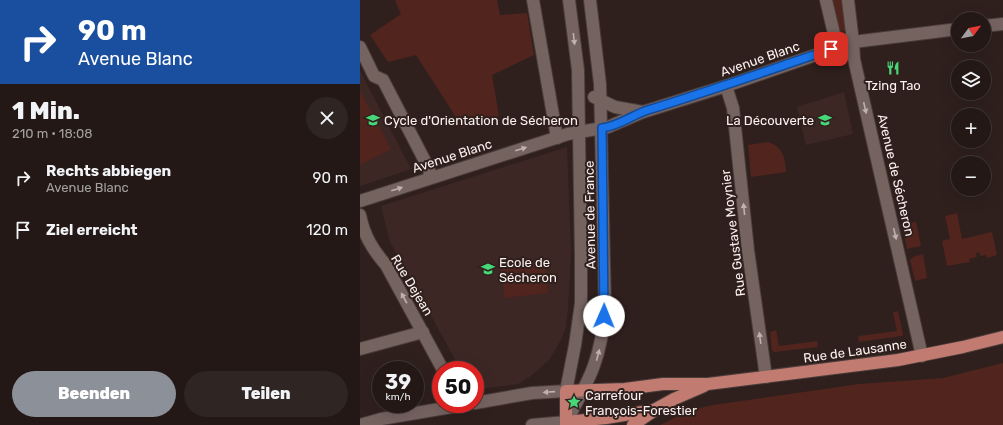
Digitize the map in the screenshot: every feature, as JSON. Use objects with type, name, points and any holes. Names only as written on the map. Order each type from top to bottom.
[{"type":"main road","name":"Rue de Lausanne","points":[[566,391],[625,389],[664,384],[708,384],[766,377],[922,356],[1003,337]]},
{"type":"main road","name":"Rue de Lausanne","points":[[566,423],[654,410],[674,399],[708,384]]},
{"type":"main road","name":"Avenue de France","points":[[566,391],[566,423]]},
{"type":"main road","points":[[633,425],[654,410]]},
{"type":"street","points":[[533,0],[557,138]]},
{"type":"street","name":"Avenue de France","points":[[566,391],[581,303],[580,132],[578,70],[569,0]]},
{"type":"street","name":"Avenue de France","points":[[566,423],[596,363],[604,316],[602,128],[597,99],[600,84],[590,0]]},
{"type":"street","points":[[826,0],[835,38]]},
{"type":"street","name":"Avenue de Sécheron","points":[[848,0],[854,59],[922,356]]},
{"type":"street","points":[[991,25],[1003,24]]},
{"type":"street","name":"Avenue Blanc","points":[[360,200],[557,138],[616,124],[643,112],[726,86],[853,42],[951,30]]},
{"type":"street","points":[[360,47],[374,76],[383,80],[428,167],[431,178]]},
{"type":"street","name":"Rue Gustave Moynier","points":[[726,86],[733,108],[748,250],[766,377]]},
{"type":"street","name":"Avenue Blanc","points":[[597,99],[622,109],[643,112]]},
{"type":"street","name":"Rue Dejean","points":[[360,214],[367,240],[373,251],[386,265],[438,361]]},
{"type":"street","points":[[360,349],[423,332]]},
{"type":"street","name":"Rue de Lausanne","points":[[484,401],[532,393],[566,391]]},
{"type":"street","points":[[360,424],[432,410]]},
{"type":"street","name":"Rue de Lausanne","points":[[532,425],[566,423]]},
{"type":"shaded area","points":[[395,0],[497,0],[500,15],[527,13],[534,55],[492,75],[499,116],[463,128],[416,55],[388,62],[370,35],[401,14]]},
{"type":"shaded area","points":[[828,0],[843,0],[847,30],[836,34]]},
{"type":"shaded area","name":"Cycle d'Orientation de Sécheron","points":[[360,71],[411,169],[360,186]]},
{"type":"shaded area","points":[[360,91],[391,149],[360,165]]},
{"type":"shaded area","name":"La Découverte","points":[[844,92],[853,134],[806,145],[797,107]]},
{"type":"shaded area","points":[[768,142],[777,147],[782,153],[786,172],[751,177],[748,145]]},
{"type":"shaded area","name":"Ecole de Sécheron","points":[[567,147],[571,254],[568,308],[566,327],[561,340],[550,359],[531,376],[518,384],[484,388],[484,361],[456,361],[390,242],[381,206]]},
{"type":"shaded area","points":[[957,213],[962,239],[992,232],[997,255],[987,258],[986,255],[980,256],[979,252],[976,253],[977,257],[969,259],[970,262],[947,266],[942,241],[950,239],[945,216]]},
{"type":"shaded area","points":[[916,222],[921,246],[907,249],[902,225]]},
{"type":"shaded area","points":[[923,254],[927,278],[915,281],[910,260],[913,257]]},
{"type":"shaded area","points":[[545,261],[548,293],[504,298],[501,265]]},
{"type":"shaded area","points":[[898,311],[903,334],[902,336],[859,342],[858,336],[897,331],[893,312]]},
{"type":"shaded area","points":[[776,330],[779,346],[817,341],[818,347],[775,352],[772,351],[770,332]]},
{"type":"shaded area","points":[[1003,363],[1003,425],[660,425],[690,410],[713,405],[859,384],[943,378]]},
{"type":"place","name":"Tzing Tao","points":[[893,68]]},
{"type":"place","name":"Cycle d'Orientation de Sécheron","points":[[373,120]]},
{"type":"place","name":"La Découverte","points":[[825,120]]},
{"type":"place","name":"Ecole de Sécheron","points":[[488,269]]},
{"type":"place","name":"Carrefour François-Forestier","points":[[574,402]]},
{"type":"route","points":[[604,316],[602,128],[616,124],[643,112],[726,86],[831,49]]}]
